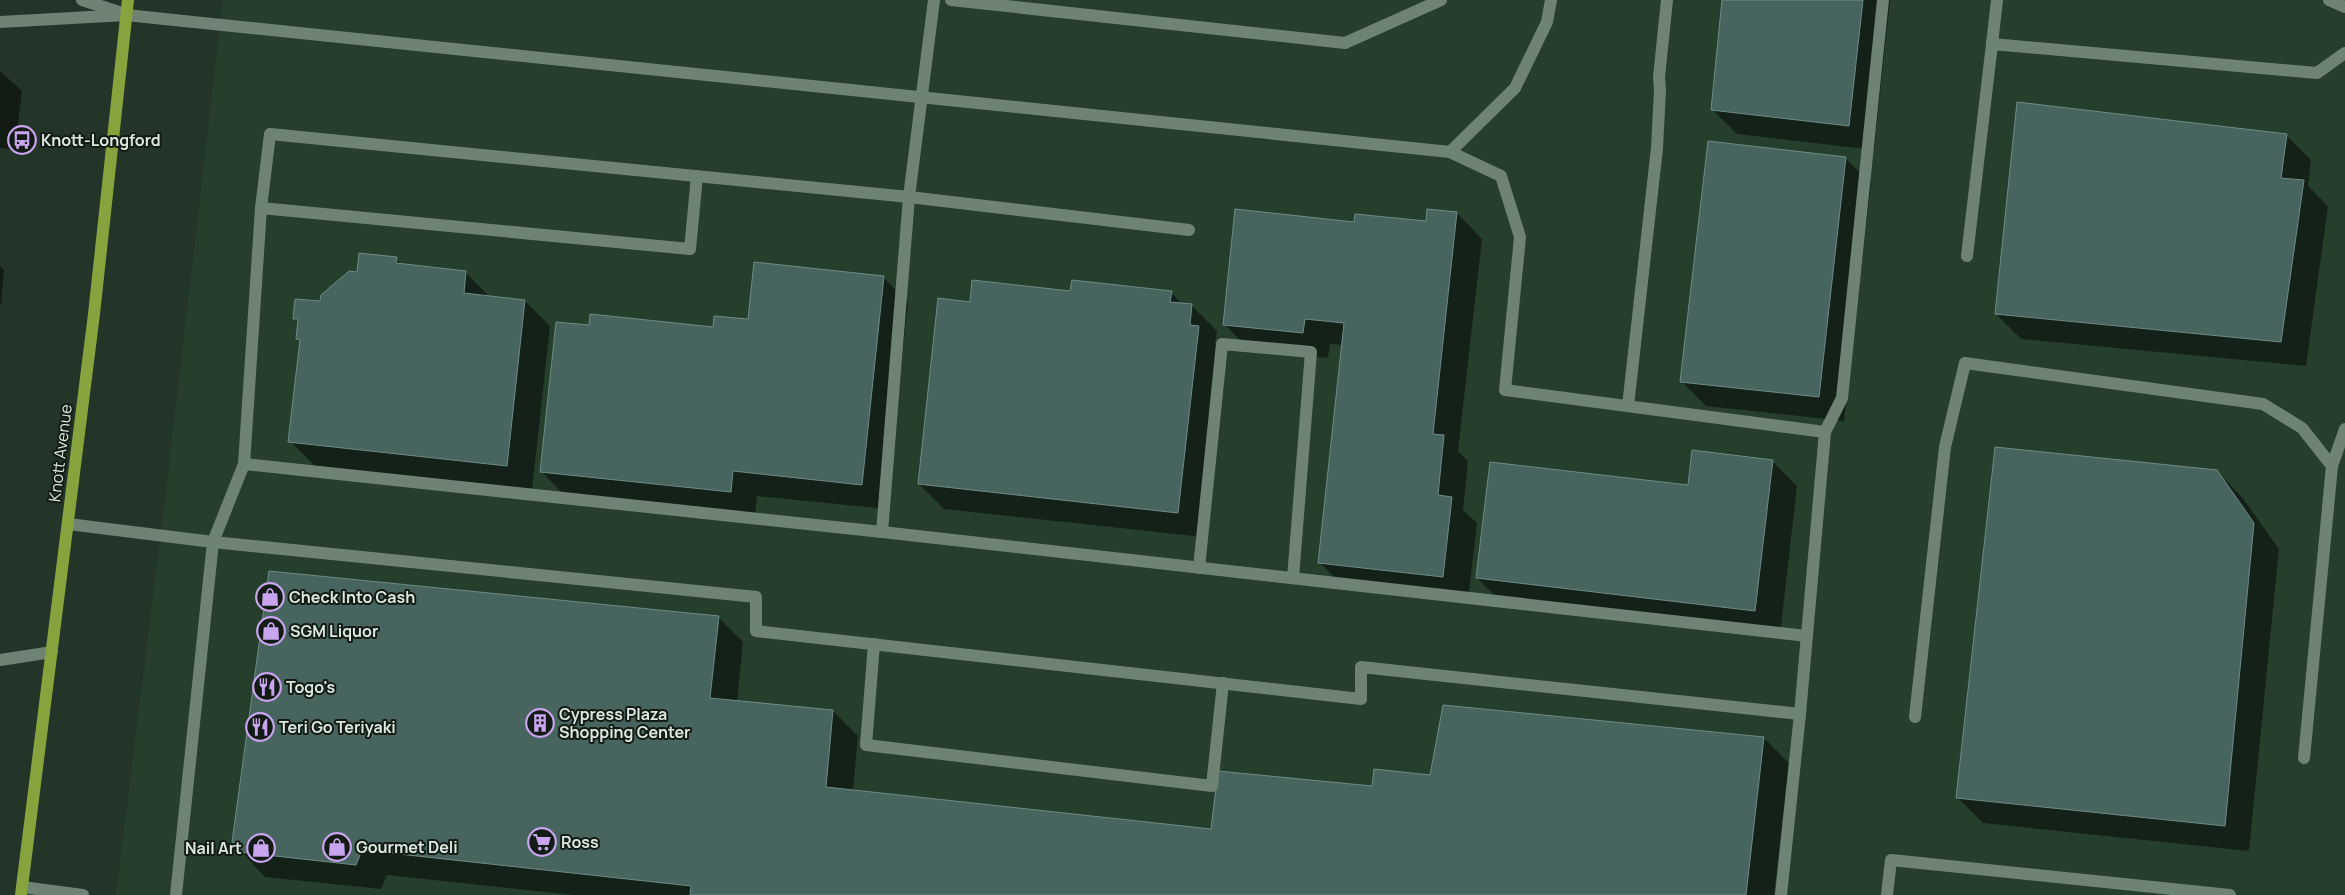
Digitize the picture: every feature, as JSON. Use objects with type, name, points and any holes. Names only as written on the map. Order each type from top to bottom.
[{"type":"main road","name":"Knott Avenue","points":[[22,891],[94,314],[128,0]]},
{"type":"street","points":[[82,0],[126,15]]},
{"type":"street","points":[[882,532],[909,197],[934,0]]},
{"type":"street","points":[[951,0],[992,2],[1345,43],[1441,0]]},
{"type":"street","points":[[1450,152],[1515,88],[1547,22],[1550,0]]},
{"type":"street","points":[[1628,406],[1656,148],[1660,90],[1659,78],[1667,0]]},
{"type":"street","points":[[1780,895],[1800,714],[1825,432],[1842,398],[1883,0]]},
{"type":"street","points":[[1967,256],[1997,0]]},
{"type":"street","points":[[2329,0],[2345,7]]},
{"type":"street","points":[[0,22],[126,15],[1450,152],[1501,176],[1520,237],[1505,390],[1825,432]]},
{"type":"street","points":[[1992,44],[2317,73],[2345,53]]},
{"type":"street","points":[[176,895],[214,542],[244,464],[261,208],[270,134],[909,197],[1189,230]]},
{"type":"street","points":[[261,208],[690,249],[697,176]]},
{"type":"street","points":[[1199,568],[1222,344],[1311,352],[1293,578]]},
{"type":"street","points":[[1915,718],[1945,447],[1965,363],[2263,404],[2302,428],[2332,466]]},
{"type":"street","points":[[2304,758],[2332,466],[2345,429]]},
{"type":"street","points":[[244,464],[882,532],[1807,636]]},
{"type":"street","points":[[68,524],[214,542],[756,598],[756,630],[1360,699],[1361,667],[1800,714]]},
{"type":"street","points":[[874,644],[866,745],[1212,786],[1223,683]]},
{"type":"street","points":[[0,660],[52,652]]},
{"type":"street","points":[[1887,895],[1891,860],[2230,895]]},
{"type":"street","points":[[22,891],[83,895]]},
{"type":"shaded area","points":[[223,0],[2345,0],[2345,895],[116,895],[166,492]]},
{"type":"building","points":[[1722,0],[1863,0],[1849,126],[1711,110]]},
{"type":"building","points":[[2017,102],[2287,134],[2281,178],[2304,180],[2281,342],[1995,314]]},
{"type":"building","points":[[1708,141],[1846,157],[1819,397],[1680,382]]},
{"type":"building","points":[[1235,209],[1354,222],[1355,214],[1426,221],[1427,209],[1457,212],[1433,434],[1444,435],[1438,495],[1452,497],[1443,577],[1318,563],[1344,323],[1305,319],[1303,333],[1223,325]]},
{"type":"building","points":[[359,253],[397,257],[396,263],[466,271],[464,293],[525,300],[507,466],[288,442],[300,340],[296,339],[298,319],[293,319],[295,299],[320,301],[321,295],[349,271],[357,272]]},
{"type":"building","points":[[754,262],[884,276],[862,485],[733,471],[731,492],[540,472],[556,322],[589,325],[590,314],[713,327],[714,316],[748,319]]},
{"type":"building","points":[[972,280],[1070,291],[1072,280],[1172,291],[1170,302],[1192,304],[1190,325],[1199,326],[1178,513],[918,484],[938,298],[970,302]]},
{"type":"building","points":[[1995,447],[2217,470],[2254,523],[2225,826],[1956,798]]},
{"type":"building","points":[[1692,450],[1773,460],[1755,611],[1476,578],[1490,462],[1688,485]]},
{"type":"building","name":"Cypress Plaza Shopping Center","points":[[269,571],[719,616],[710,698],[833,710],[826,787],[1211,829],[1218,771],[1372,786],[1374,769],[1430,775],[1443,705],[1764,737],[1746,895],[690,895],[691,886],[362,850],[356,865],[239,852],[240,844],[232,842]]},
{"type":"place","name":"Knott-Longford","points":[[22,140]]},
{"type":"place","name":"Check Into Cash","points":[[270,597]]},
{"type":"place","name":"SGM Liquor","points":[[271,631]]},
{"type":"place","name":"Togo's","points":[[267,687]]},
{"type":"place","name":"Cypress Plaza Shopping Center","points":[[540,723]]},
{"type":"place","name":"Teri Go Teriyaki","points":[[260,727]]},
{"type":"place","name":"Ross","points":[[542,842]]},
{"type":"place","name":"Gourmet Deli","points":[[337,847]]},
{"type":"place","name":"Nail Art","points":[[261,848]]}]
